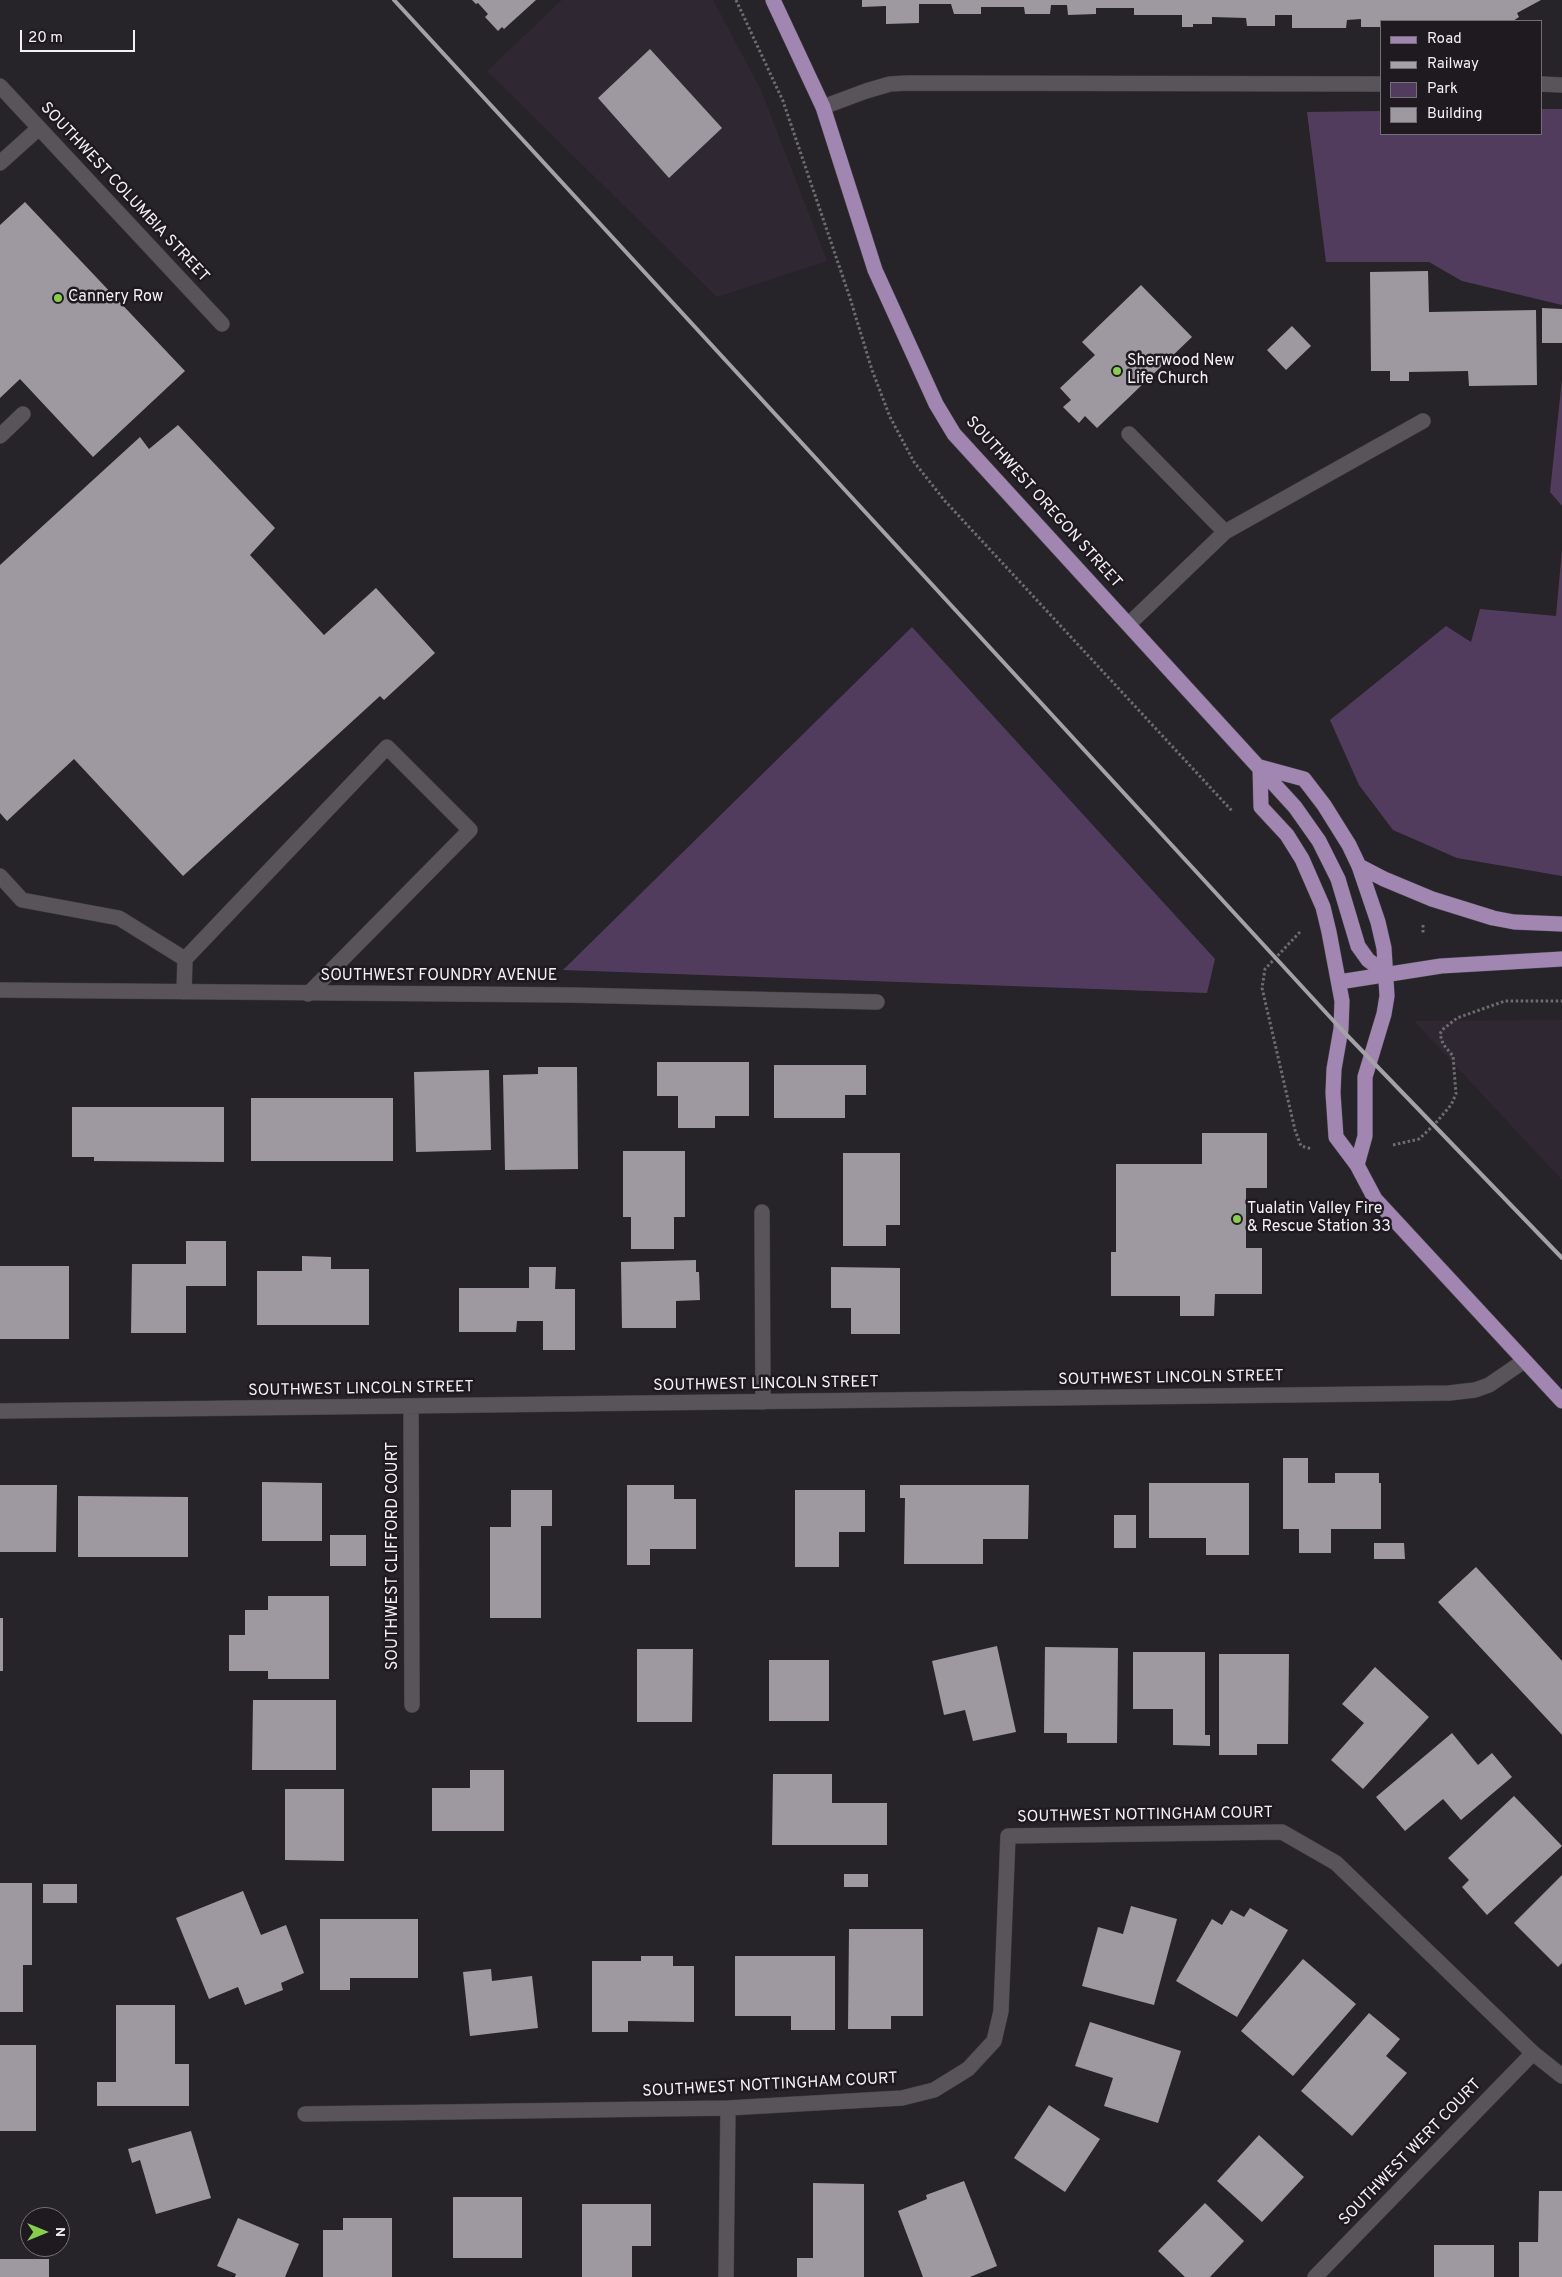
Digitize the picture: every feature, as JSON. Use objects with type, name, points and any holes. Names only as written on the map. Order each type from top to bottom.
[{"type":"main road","name":"SOUTHWEST OREGON STREET","points":[[773,0],[823,107],[875,270],[942,415],[954,434],[976,459],[1290,801],[1319,840],[1343,893],[1358,946],[1368,960],[1387,974]]},
{"type":"main road","points":[[1357,1165],[1365,1136],[1365,1077],[1384,1014],[1387,996],[1384,948],[1378,922],[1359,866],[1338,826],[1304,779],[1260,768],[1261,807],[1286,835],[1313,882],[1329,932],[1342,1001],[1341,1028],[1334,1069],[1333,1093],[1336,1137],[1357,1165],[1376,1199],[1562,1401]]},
{"type":"main road","points":[[1359,866],[1384,879],[1432,899],[1493,918],[1514,922],[1562,924]]},
{"type":"main road","points":[[1339,982],[1441,966],[1562,959]]},
{"type":"street","points":[[823,107],[866,91],[890,84],[908,82],[1380,84]]},
{"type":"street","points":[[1542,84],[1562,84]]},
{"type":"street","name":"SOUTHWEST COLUMBIA STREET","points":[[0,86],[222,324]]},
{"type":"street","points":[[0,163],[39,128]]},
{"type":"street","points":[[0,436],[23,414]]},
{"type":"street","points":[[1129,624],[1225,532],[1423,421]]},
{"type":"street","points":[[1129,434],[1225,532]]},
{"type":"street","points":[[184,992],[185,959],[387,747],[470,830],[308,994]]},
{"type":"street","points":[[0,876],[22,900],[119,918],[185,959]]},
{"type":"street","name":"SOUTHWEST FOUNDRY AVENUE","points":[[0,990],[570,995],[877,1002]]},
{"type":"street","points":[[762,1212],[763,1402]]},
{"type":"street","name":"SOUTHWEST LINCOLN STREET","points":[[0,1411],[1449,1393],[1475,1390],[1489,1385],[1524,1361]]},
{"type":"street","name":"SOUTHWEST CLIFFORD COURT","points":[[411,1407],[412,1705]]},
{"type":"street","name":"SOUTHWEST NOTTINGHAM COURT","points":[[306,2114],[728,2108],[902,2098],[934,2090],[968,2069],[994,2041],[1001,2011],[1008,1836],[1282,1832],[1336,1863],[1533,2052],[1562,2076]]},
{"type":"street","name":"SOUTHWEST WERT COURT","points":[[1315,2277],[1533,2052]]},
{"type":"street","points":[[726,2277],[728,2108]]},
{"type":"path","points":[[1296,937],[1265,970],[1262,988],[1301,1146],[1320,1148]]},
{"type":"path","points":[[1393,1145],[1419,1138],[1434,1126],[1451,1105],[1456,1094],[1453,1056],[1443,1044],[1440,1034],[1442,1030],[1457,1018],[1505,1002],[1562,1002]]},
{"type":"shaded area","points":[[562,0],[713,0],[761,90],[827,261],[717,297],[487,71]]},
{"type":"shaded area","points":[[1562,1020],[1562,1180],[1414,1021]]},
{"type":"green space","points":[[1542,109],[1562,109],[1562,305],[1462,281],[1429,262],[1326,262],[1307,112],[1380,111],[1380,135],[1542,135]]},
{"type":"green space","points":[[1562,379],[1562,506],[1550,492]]},
{"type":"green space","points":[[1562,550],[1562,876],[1457,858],[1393,830],[1359,785],[1330,720],[1446,626],[1471,642],[1480,609],[1556,616]]},
{"type":"green space","points":[[912,627],[1215,959],[1207,993],[563,970]]},
{"type":"building","points":[[472,0],[536,0],[504,29],[502,27],[498,31],[485,17],[488,14],[478,3],[476,4]]},
{"type":"building","points":[[862,0],[1541,0],[1517,13],[1519,17],[1514,20],[1380,20],[1380,27],[1361,27],[1361,19],[1347,20],[1346,28],[1292,28],[1292,15],[1275,15],[1275,26],[1247,26],[1246,18],[1212,17],[1212,24],[1193,24],[1193,27],[1182,27],[1182,15],[1134,15],[1134,8],[1096,8],[1096,14],[1068,15],[1067,5],[1051,5],[1050,14],[1025,14],[1024,7],[981,7],[981,14],[954,14],[951,4],[919,4],[919,23],[886,24],[886,6],[862,7]]},
{"type":"building","points":[[650,49],[722,128],[669,178],[598,98]]},
{"type":"building","name":"Cannery Row","points":[[25,202],[185,371],[93,457],[20,379],[0,398],[0,225]]},
{"type":"building","points":[[1428,271],[1429,312],[1536,310],[1537,385],[1469,386],[1468,371],[1409,372],[1409,381],[1390,381],[1390,371],[1371,371],[1370,272]]},
{"type":"building","name":"Sherwood New Life Church","points":[[1141,285],[1192,337],[1097,428],[1085,416],[1079,423],[1063,407],[1071,400],[1060,388],[1095,355],[1082,342]]},
{"type":"building","points":[[1542,308],[1562,309],[1562,343],[1542,343]]},
{"type":"building","points":[[1292,326],[1311,346],[1286,370],[1267,350]]},
{"type":"building","points":[[178,425],[275,528],[250,555],[324,635],[376,588],[435,653],[384,700],[380,696],[183,876],[74,759],[7,821],[0,813],[0,565],[140,437],[149,449]]},
{"type":"building","points":[[657,1062],[749,1062],[749,1116],[715,1116],[715,1128],[678,1128],[678,1096],[657,1096]]},
{"type":"building","points":[[774,1065],[866,1065],[866,1095],[845,1095],[845,1118],[774,1118]]},
{"type":"building","points":[[538,1067],[577,1067],[578,1169],[505,1170],[503,1075],[538,1074]]},
{"type":"building","points":[[489,1070],[491,1150],[416,1152],[414,1072]]},
{"type":"building","points":[[251,1098],[393,1098],[393,1161],[251,1161]]},
{"type":"building","points":[[72,1107],[224,1107],[224,1162],[94,1161],[94,1157],[72,1157]]},
{"type":"building","points":[[1202,1133],[1267,1133],[1267,1188],[1246,1188],[1246,1248],[1262,1248],[1262,1294],[1215,1294],[1214,1316],[1180,1316],[1180,1296],[1111,1296],[1111,1252],[1116,1252],[1116,1164],[1202,1164]]},
{"type":"building","points":[[623,1151],[685,1151],[685,1217],[674,1217],[674,1249],[631,1249],[631,1217],[623,1217]]},
{"type":"building","points":[[843,1153],[900,1153],[900,1225],[886,1225],[886,1246],[843,1246]]},
{"type":"building","points":[[186,1241],[226,1241],[226,1286],[186,1286],[186,1333],[131,1333],[132,1264],[186,1264]]},
{"type":"building","points":[[302,1256],[331,1257],[331,1269],[369,1269],[369,1325],[257,1325],[257,1271],[302,1271]]},
{"type":"building","points":[[696,1260],[696,1272],[699,1272],[700,1300],[676,1301],[676,1328],[622,1328],[621,1262]]},
{"type":"building","points":[[0,1266],[69,1266],[69,1339],[0,1339]]},
{"type":"building","points":[[529,1267],[556,1267],[555,1289],[575,1289],[575,1350],[543,1350],[543,1321],[517,1321],[516,1332],[459,1332],[459,1288],[529,1288]]},
{"type":"building","points":[[831,1267],[900,1268],[900,1334],[851,1334],[851,1308],[831,1308]]},
{"type":"building","points":[[1283,1458],[1308,1458],[1308,1483],[1335,1483],[1335,1473],[1379,1473],[1379,1483],[1381,1483],[1381,1529],[1331,1529],[1331,1553],[1299,1553],[1299,1529],[1283,1529]]},
{"type":"building","points":[[262,1482],[322,1483],[322,1541],[262,1541]]},
{"type":"building","points":[[1149,1483],[1249,1483],[1249,1555],[1206,1555],[1206,1538],[1149,1538]]},
{"type":"building","points":[[0,1485],[57,1485],[56,1552],[0,1552]]},
{"type":"building","points":[[627,1485],[674,1485],[674,1499],[696,1499],[696,1549],[650,1549],[650,1565],[627,1565]]},
{"type":"building","points":[[900,1485],[1029,1485],[1028,1539],[983,1539],[983,1564],[904,1564],[905,1498],[900,1498]]},
{"type":"building","points":[[511,1490],[552,1490],[552,1526],[541,1526],[541,1618],[490,1618],[490,1527],[511,1527]]},
{"type":"building","points":[[795,1490],[865,1490],[865,1532],[839,1532],[839,1567],[795,1567]]},
{"type":"building","points":[[78,1496],[188,1497],[188,1557],[78,1557]]},
{"type":"building","points":[[1114,1515],[1136,1515],[1136,1548],[1114,1548]]},
{"type":"building","points":[[330,1535],[366,1535],[366,1566],[330,1566]]},
{"type":"building","points":[[1374,1543],[1404,1543],[1405,1559],[1374,1559]]},
{"type":"building","points":[[1476,1567],[1562,1661],[1562,1735],[1438,1602]]},
{"type":"building","points":[[268,1596],[329,1596],[329,1679],[268,1679],[268,1671],[229,1671],[229,1635],[245,1635],[245,1610],[268,1610]]},
{"type":"building","points":[[0,1618],[3,1618],[3,1671],[0,1671]]},
{"type":"building","points":[[997,1646],[1016,1732],[973,1741],[965,1710],[944,1715],[932,1661]]},
{"type":"building","points":[[1045,1647],[1118,1648],[1117,1743],[1067,1743],[1067,1733],[1044,1733]]},
{"type":"building","points":[[637,1649],[693,1649],[692,1722],[637,1722]]},
{"type":"building","points":[[1133,1652],[1205,1652],[1205,1735],[1210,1735],[1210,1746],[1173,1745],[1173,1709],[1133,1709]]},
{"type":"building","points":[[1219,1654],[1289,1654],[1288,1744],[1257,1744],[1257,1755],[1219,1755]]},
{"type":"building","points":[[769,1660],[829,1660],[829,1721],[769,1721]]},
{"type":"building","points":[[1375,1667],[1429,1717],[1363,1789],[1331,1760],[1364,1723],[1342,1704]]},
{"type":"building","points":[[253,1700],[336,1700],[336,1770],[252,1770]]},
{"type":"building","points":[[1452,1733],[1478,1765],[1492,1753],[1512,1777],[1461,1820],[1443,1799],[1405,1831],[1376,1797]]},
{"type":"building","points":[[470,1770],[504,1770],[504,1831],[432,1831],[432,1788],[470,1788]]},
{"type":"building","points":[[773,1774],[832,1774],[832,1803],[887,1803],[887,1845],[772,1845]]},
{"type":"building","points":[[285,1789],[344,1789],[344,1861],[285,1860]]},
{"type":"building","points":[[1514,1796],[1562,1846],[1487,1915],[1462,1887],[1469,1880],[1448,1858]]},
{"type":"building","points":[[844,1874],[868,1874],[868,1887],[844,1887]]},
{"type":"building","points":[[1562,1875],[1562,1963],[1558,1967],[1514,1923]]},
{"type":"building","points":[[0,1883],[32,1883],[32,1965],[23,1965],[23,2012],[0,2012]]},
{"type":"building","points":[[43,1884],[77,1884],[77,1903],[43,1903]]},
{"type":"building","points":[[243,1891],[261,1935],[286,1925],[304,1973],[281,1983],[283,1990],[245,2005],[238,1987],[209,1999],[176,1918]]},
{"type":"building","points":[[1131,1906],[1177,1919],[1154,2005],[1082,1986],[1098,1927],[1123,1934]]},
{"type":"building","points":[[1250,1908],[1288,1930],[1237,2017],[1176,1981],[1212,1919],[1222,1925],[1231,1910],[1244,1917]]},
{"type":"building","points":[[320,1919],[418,1919],[418,1978],[350,1978],[350,1990],[320,1990]]},
{"type":"building","points":[[849,1929],[923,1929],[923,2016],[891,2016],[891,2029],[848,2029]]},
{"type":"building","points":[[641,1956],[673,1956],[673,1966],[694,1966],[694,2022],[628,2021],[628,2032],[592,2032],[592,1961],[641,1961]]},
{"type":"building","points":[[735,1956],[835,1956],[835,2030],[791,2030],[791,2016],[735,2016]]},
{"type":"building","points":[[1303,1959],[1356,2004],[1293,2076],[1241,2031]]},
{"type":"building","points":[[491,1969],[492,1981],[532,1976],[538,2028],[470,2036],[463,1972]]},
{"type":"building","points":[[116,2005],[175,2005],[175,2064],[189,2064],[189,2106],[97,2106],[97,2082],[116,2082]]},
{"type":"building","points":[[1369,2013],[1400,2039],[1386,2056],[1407,2073],[1352,2136],[1301,2091]]},
{"type":"building","points":[[1090,2022],[1181,2051],[1158,2123],[1104,2106],[1113,2078],[1075,2066]]},
{"type":"building","points":[[0,2045],[36,2045],[36,2131],[0,2131]]},
{"type":"building","points":[[1049,2105],[1100,2139],[1065,2192],[1014,2158]]},
{"type":"building","points":[[191,2131],[211,2198],[156,2214],[140,2160],[132,2163],[128,2149]]},
{"type":"building","points":[[1259,2135],[1304,2177],[1262,2222],[1217,2181]]},
{"type":"building","points":[[964,2181],[997,2266],[970,2277],[923,2277],[898,2211],[927,2199],[926,2195]]},
{"type":"building","points":[[813,2183],[864,2184],[864,2277],[797,2277],[797,2258],[813,2258]]},
{"type":"building","points":[[1539,2191],[1562,2191],[1562,2277],[1519,2277],[1519,2242],[1538,2242]]},
{"type":"building","points":[[453,2197],[522,2197],[522,2258],[453,2258]]},
{"type":"building","points":[[1205,2203],[1244,2241],[1210,2277],[1185,2277],[1158,2251]]},
{"type":"building","points":[[582,2204],[651,2204],[651,2246],[632,2246],[632,2277],[582,2277]]},
{"type":"building","points":[[238,2218],[299,2244],[285,2277],[235,2277],[236,2274],[217,2266]]},
{"type":"building","points":[[343,2218],[392,2218],[392,2277],[323,2277],[323,2230],[343,2230]]},
{"type":"building","points":[[1434,2245],[1494,2245],[1494,2277],[1434,2277]]},
{"type":"building","points":[[0,2259],[49,2259],[49,2277],[0,2277]]},
{"type":"railway","points":[[394,0],[1341,1029],[1562,1258]]},
{"type":"place","name":"Cannery Row","points":[[58,298]]},
{"type":"place","name":"Sherwood New Life Church","points":[[1117,371]]},
{"type":"place","name":"Tualatin Valley Fire & Rescue Station 33","points":[[1237,1219]]}]
